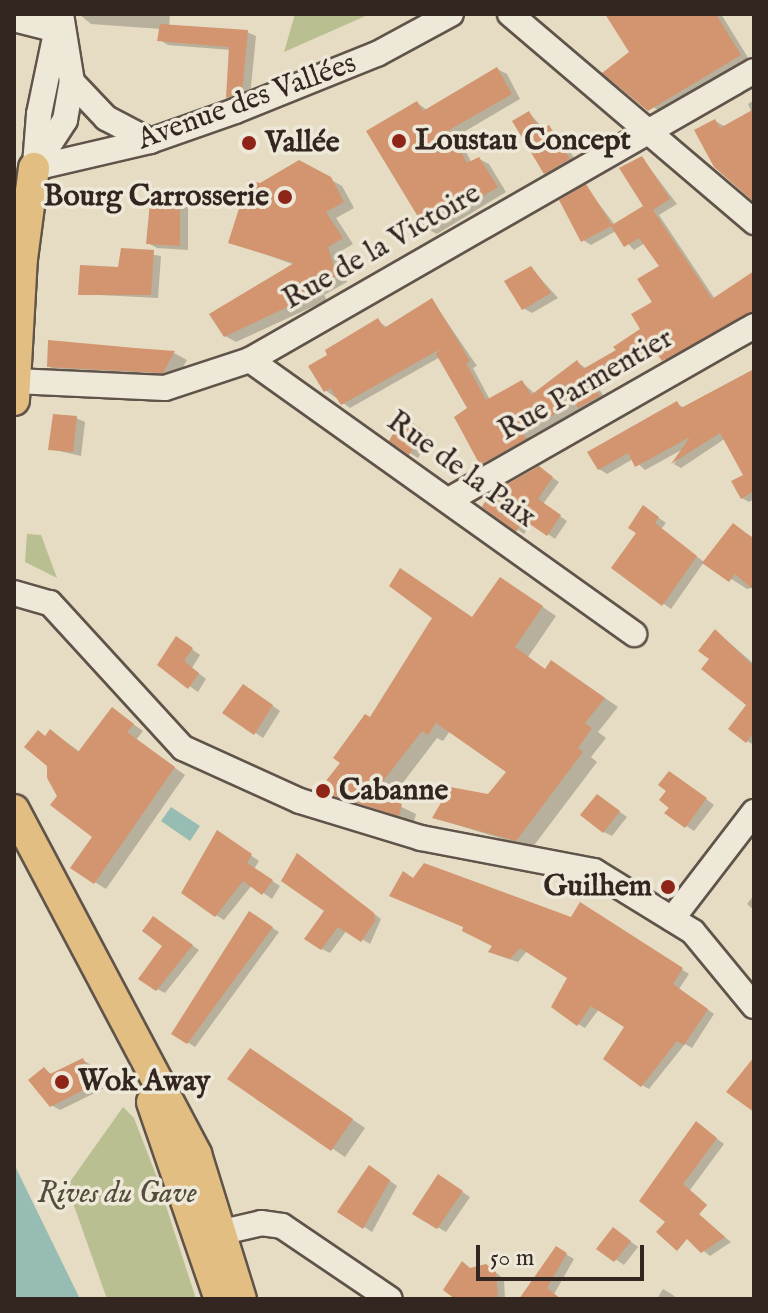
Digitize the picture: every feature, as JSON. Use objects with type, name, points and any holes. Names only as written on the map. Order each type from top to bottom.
[{"type":"main road","points":[[14,400],[21,169]]},
{"type":"main road","points":[[14,810],[140,1054],[196,1154],[223,1232],[241,1299]]},
{"type":"main road","points":[[140,1054],[220,1299]]},
{"type":"street","name":"Avenue des Vallées","points":[[21,169],[150,141],[377,54],[451,14]]},
{"type":"street","points":[[510,14],[754,222]]},
{"type":"street","points":[[15,22],[59,19]]},
{"type":"street","points":[[21,169],[65,120],[72,82],[59,19]]},
{"type":"street","points":[[21,169],[39,114],[59,19]]},
{"type":"street","name":"Rue de la Victoire","points":[[15,381],[165,388],[250,360],[754,71]]},
{"type":"street","points":[[72,82],[106,118],[150,141]]},
{"type":"street","name":"Rue Parmentier","points":[[449,500],[754,326]]},
{"type":"street","name":"Rue de la Paix","points":[[250,360],[634,634]]},
{"type":"street","points":[[14,593],[50,603],[183,748],[300,801],[421,838],[594,871],[693,932],[754,1006]]},
{"type":"street","points":[[672,919],[754,812]]},
{"type":"street","points":[[188,1205],[223,1232],[261,1223],[282,1226],[390,1299]]},
{"type":"green space","points":[[295,14],[370,14],[284,52]]},
{"type":"green space","points":[[27,534],[41,535],[57,578],[25,562]]},
{"type":"green space","name":"Rives du Gave","points":[[123,1107],[134,1118],[156,1175],[196,1299],[107,1299],[67,1186]]},
{"type":"water","points":[[171,807],[200,826],[190,841],[161,821]]},
{"type":"water","points":[[14,1164],[80,1299],[14,1299]]},
{"type":"building","points":[[605,14],[716,14],[741,55],[648,111],[602,73],[629,52]]},
{"type":"building","points":[[160,24],[248,30],[242,92],[226,98],[229,47],[157,41]]},
{"type":"building","points":[[497,67],[512,94],[449,130],[467,163],[479,157],[498,187],[426,230],[366,131],[417,101],[423,111]]},
{"type":"building","points":[[754,109],[754,202],[714,167],[694,130],[715,119],[720,128]]},
{"type":"building","points":[[529,111],[540,130],[549,125],[570,159],[544,174],[512,121]]},
{"type":"building","points":[[642,156],[670,199],[653,210],[712,299],[754,271],[754,311],[662,361],[652,347],[592,384],[600,396],[578,408],[575,403],[523,432],[526,439],[480,465],[454,417],[467,408],[436,354],[440,349],[341,405],[330,388],[324,392],[308,366],[327,355],[325,350],[378,318],[384,328],[432,298],[470,361],[466,363],[486,400],[522,380],[531,395],[577,360],[583,369],[616,350],[613,347],[640,329],[631,314],[652,302],[637,279],[659,266],[639,238],[624,247],[611,226],[581,242],[559,200],[586,184],[612,225],[643,206],[619,168]]},
{"type":"building","points":[[299,160],[331,177],[344,202],[326,212],[343,238],[328,247],[337,276],[315,288],[317,293],[224,337],[209,314],[294,263],[228,243],[248,180],[260,183]]},
{"type":"building","points":[[151,192],[180,194],[180,246],[146,244]]},
{"type":"building","points":[[121,248],[154,250],[151,295],[78,295],[80,265],[118,267]]},
{"type":"building","points":[[531,266],[551,293],[522,310],[504,281]]},
{"type":"building","points":[[48,340],[175,351],[163,373],[47,367]]},
{"type":"building","points":[[754,369],[754,496],[752,492],[741,499],[731,481],[743,475],[720,433],[671,464],[690,437],[635,467],[628,453],[598,470],[587,452],[677,401],[681,408]]},
{"type":"building","points":[[53,414],[77,416],[73,452],[48,450]]},
{"type":"building","points":[[409,420],[424,431],[409,455],[389,441],[398,425],[403,429]]},
{"type":"building","points":[[539,466],[553,477],[538,499],[561,515],[547,536],[524,520],[516,532],[482,507],[488,495]]},
{"type":"building","points":[[643,505],[659,517],[655,523],[697,556],[662,606],[611,568],[636,533],[628,528]]},
{"type":"building","points":[[733,523],[754,539],[754,590],[735,574],[729,582],[702,563]]},
{"type":"building","points":[[400,568],[472,617],[500,577],[543,606],[515,647],[545,669],[551,660],[605,698],[585,723],[592,728],[578,748],[583,752],[516,841],[432,818],[450,787],[488,794],[506,772],[436,723],[428,735],[422,731],[374,793],[402,804],[399,816],[318,791],[340,763],[333,758],[365,714],[370,717],[432,618],[389,586]]},
{"type":"building","points":[[715,629],[754,667],[754,732],[746,743],[728,729],[746,705],[701,669],[709,659],[698,651]]},
{"type":"building","points":[[176,636],[193,648],[184,661],[199,673],[188,689],[157,665]]},
{"type":"building","points":[[243,684],[273,705],[254,735],[222,713]]},
{"type":"building","points":[[112,707],[134,724],[127,732],[175,767],[94,884],[70,868],[92,837],[50,805],[57,796],[47,778],[47,766],[24,747],[38,730],[45,736],[50,729],[78,752]]},
{"type":"building","points":[[669,771],[707,798],[685,828],[664,813],[669,808],[659,800],[666,791],[658,785]]},
{"type":"building","points":[[597,794],[620,811],[603,833],[580,815]]},
{"type":"building","points":[[217,830],[252,854],[247,863],[273,880],[262,895],[243,881],[215,917],[181,893]]},
{"type":"building","points":[[297,853],[374,913],[375,921],[361,942],[338,927],[321,950],[304,939],[324,911],[281,881]]},
{"type":"building","points":[[424,863],[571,917],[580,902],[683,968],[673,984],[708,1009],[684,1045],[677,1041],[641,1087],[603,1059],[624,1027],[591,1006],[577,1026],[551,1007],[567,978],[520,948],[510,959],[488,952],[492,946],[462,931],[463,927],[389,896],[403,871],[413,878]]},
{"type":"building","points":[[249,911],[273,927],[187,1044],[171,1034]]},
{"type":"building","points":[[153,916],[193,945],[156,991],[138,979],[162,946],[142,931]]},
{"type":"building","points":[[250,1048],[353,1119],[331,1151],[227,1079]]},
{"type":"building","points":[[754,1057],[754,1112],[726,1092]]},
{"type":"building","name":"Wok Away","points":[[83,1058],[95,1084],[50,1107],[28,1080],[44,1067],[50,1074]]},
{"type":"building","points":[[696,1121],[717,1138],[683,1184],[707,1205],[699,1214],[725,1237],[701,1253],[687,1239],[677,1251],[656,1232],[665,1222],[639,1201]]},
{"type":"building","points":[[369,1165],[390,1180],[363,1229],[337,1212]]},
{"type":"building","points":[[438,1174],[463,1191],[437,1229],[412,1214]]},
{"type":"building","points":[[613,1227],[631,1241],[614,1262],[596,1249]]},
{"type":"building","points":[[556,1246],[567,1253],[547,1288],[561,1299],[519,1299]]},
{"type":"building","points":[[462,1261],[470,1268],[486,1264],[496,1272],[498,1299],[455,1299],[443,1290]]},
{"type":"place","name":"Loustau Concept","points":[[399,141]]},
{"type":"place","name":"Vallée","points":[[249,143]]},
{"type":"place","name":"Bourg Carrosserie","points":[[285,197]]},
{"type":"place","name":"Cabanne","points":[[323,791]]},
{"type":"place","name":"Guilhem","points":[[668,887]]},
{"type":"place","name":"Wok Away","points":[[62,1082]]}]
